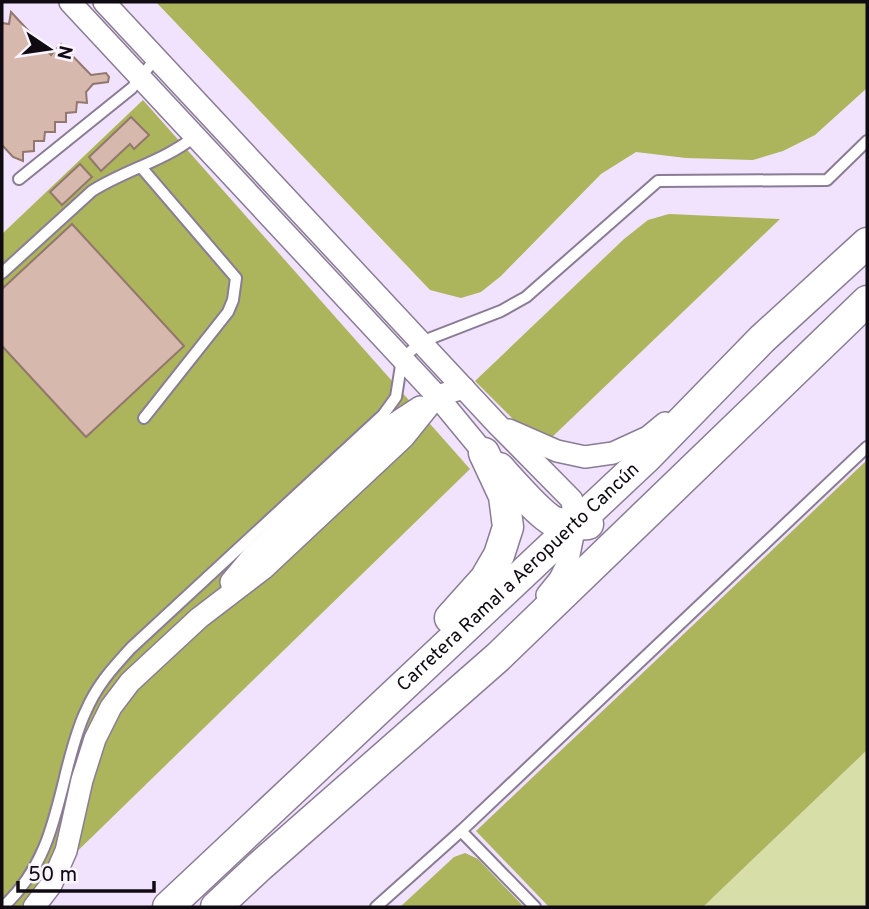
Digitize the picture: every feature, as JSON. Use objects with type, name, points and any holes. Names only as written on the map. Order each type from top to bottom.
[{"type":"main road","name":"Carretera Ramal a Aeropuerto Cancún","points":[[168,907],[647,457],[762,339],[867,243]]},
{"type":"main road","points":[[216,907],[498,657],[867,301]]},
{"type":"main road","points":[[484,453],[552,521],[575,525],[612,523],[677,485]]},
{"type":"main road","points":[[338,747],[385,690],[485,579],[499,555],[508,527],[505,496],[484,453]]},
{"type":"street","points":[[70,2],[437,396],[484,453]]},
{"type":"street","points":[[104,2],[497,424],[572,500],[575,525],[567,565],[560,579],[498,657]]},
{"type":"street","points":[[497,424],[556,452],[585,457],[613,453],[648,438],[762,339]]},
{"type":"street","points":[[34,907],[51,884],[66,851],[95,739],[110,707],[130,682],[199,618],[264,569],[404,437],[437,396],[464,388]]},
{"type":"lane","points":[[19,179],[132,88],[156,58]]},
{"type":"lane","points":[[2,273],[92,191],[184,146],[194,137]]},
{"type":"lane","points":[[4,907],[39,863],[54,823],[84,714],[104,677],[131,648],[383,415],[396,397],[402,359],[421,342],[500,311],[526,297],[658,181],[827,180],[867,141]]},
{"type":"lane","points":[[141,167],[236,278],[229,312],[144,418]]},
{"type":"lane","points":[[376,907],[461,831],[867,447]]},
{"type":"lane","points":[[461,831],[535,907]]},
{"type":"green space","points":[[156,2],[867,2],[867,88],[815,135],[783,151],[753,160],[686,158],[636,152],[601,174],[501,276],[481,292],[461,298],[430,290]]},
{"type":"green space","points":[[143,100],[470,469],[20,907],[2,907],[2,234]]},
{"type":"green space","points":[[669,214],[780,219],[549,440],[524,430],[475,381],[624,239],[648,220]]},
{"type":"green space","points":[[867,460],[867,750],[703,907],[549,907],[476,831]]},
{"type":"green space","points":[[867,750],[867,907],[703,907]]},
{"type":"green space","points":[[465,853],[478,859],[524,907],[400,907],[454,857]]},
{"type":"building","points":[[11,12],[51,55],[61,44],[91,75],[106,73],[109,77],[108,82],[93,84],[86,92],[87,103],[77,102],[76,112],[66,113],[66,122],[55,122],[55,132],[45,132],[44,141],[34,141],[34,151],[23,152],[23,161],[13,157],[2,145],[2,23],[9,24]]},
{"type":"building","points":[[131,117],[149,135],[134,149],[130,144],[101,171],[89,157]]},
{"type":"building","points":[[80,164],[92,177],[62,205],[50,192]]},
{"type":"building","points":[[72,224],[184,346],[86,437],[2,346],[2,289]]}]
